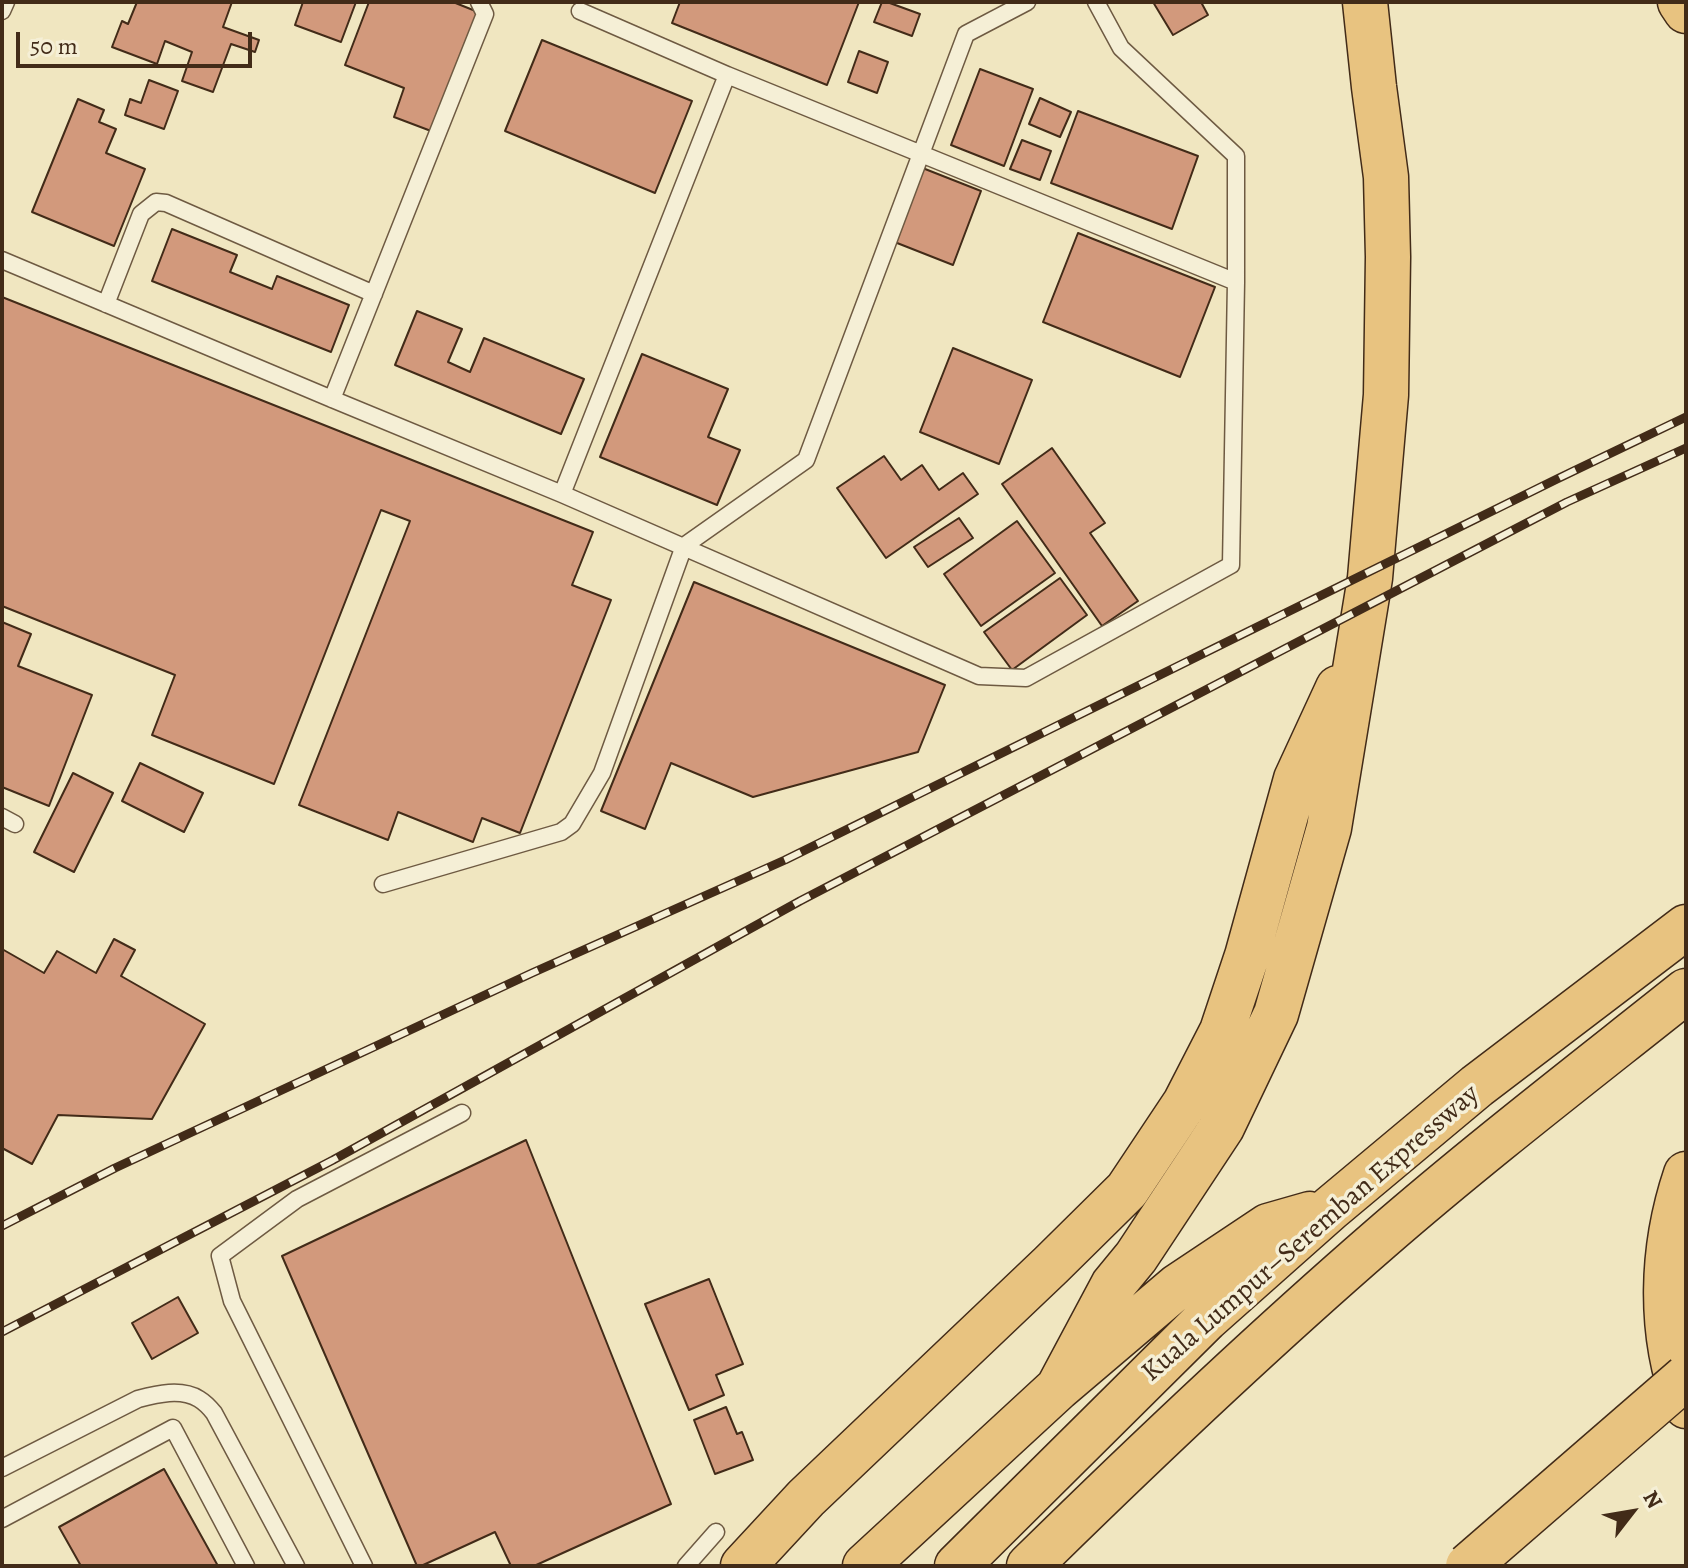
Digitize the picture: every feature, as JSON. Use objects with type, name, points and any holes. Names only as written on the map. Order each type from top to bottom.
[{"type":"highway","points":[[1058,1388],[1113,1285],[1136,1257],[1222,1127],[1276,1014],[1329,828],[1373,548],[1386,395],[1386,177],[1365,2]]},
{"type":"highway","points":[[1680,2],[1686,11]]},
{"type":"highway","points":[[743,1566],[806,1498],[1127,1190],[1185,1103],[1222,1031],[1247,956],[1296,779],[1361,639]]},
{"type":"highway","name":"Kuala Lumpur–Seremban Expressway","points":[[957,1566],[1206,1319],[1331,1208],[1477,1086],[1686,927]]},
{"type":"highway","name":"Kuala Lumpur–Seremban Expressway","points":[[1029,1566],[1247,1358],[1379,1240],[1686,991]]},
{"type":"highway","points":[[1686,1174],[1677,1200],[1669,1251],[1666,1309],[1668,1339],[1686,1406]]},
{"type":"highway","points":[[865,1566],[1058,1388],[1178,1286],[1268,1226],[1331,1208]]},
{"type":"highway","points":[[1468,1566],[1686,1377]]},
{"type":"lane","points":[[2,11],[6,2]]},
{"type":"lane","points":[[332,399],[485,14],[479,2]]},
{"type":"lane","points":[[383,884],[561,832],[572,824],[602,773],[684,546],[806,460],[966,34],[1027,2]]},
{"type":"lane","points":[[2,260],[562,494],[979,676],[1026,678],[1231,565],[1236,156],[1121,48],[1096,2]]},
{"type":"lane","points":[[580,11],[727,75],[1236,282]]},
{"type":"lane","points":[[562,494],[727,75]]},
{"type":"lane","points":[[106,304],[141,214],[156,202],[166,203],[374,294]]},
{"type":"lane","points":[[364,1566],[232,1301],[220,1256],[297,1199],[462,1113]]},
{"type":"lane","points":[[2,1468],[138,1399],[181,1393],[200,1399],[214,1413],[296,1566]]},
{"type":"lane","points":[[2,1519],[173,1428],[246,1566]]},
{"type":"lane","points":[[686,1566],[716,1532]]},
{"type":"building","points":[[137,2],[232,2],[223,27],[259,40],[255,52],[231,44],[213,92],[182,81],[192,52],[165,41],[157,64],[112,47],[122,21],[128,24]]},
{"type":"building","points":[[303,2],[356,2],[341,42],[295,25]]},
{"type":"building","points":[[369,2],[453,2],[478,12],[431,131],[394,117],[404,88],[345,65]]},
{"type":"building","points":[[680,2],[859,2],[827,85],[672,23]]},
{"type":"building","points":[[882,2],[920,14],[912,36],[874,22]]},
{"type":"building","points":[[1153,2],[1201,2],[1208,15],[1173,35]]},
{"type":"building","points":[[542,40],[692,101],[655,193],[505,131]]},
{"type":"building","points":[[859,51],[888,62],[877,93],[848,82]]},
{"type":"building","points":[[980,69],[1033,89],[1004,166],[951,145]]},
{"type":"building","points":[[149,80],[178,91],[164,129],[125,115],[130,99],[141,103]]},
{"type":"building","points":[[1040,98],[1071,112],[1060,137],[1029,124]]},
{"type":"building","points":[[78,99],[104,110],[99,122],[116,129],[106,153],[145,169],[114,246],[32,212]]},
{"type":"building","points":[[1078,111],[1198,156],[1172,229],[1051,183]]},
{"type":"building","points":[[1022,140],[1051,151],[1040,180],[1010,169]]},
{"type":"building","points":[[920,167],[981,191],[953,265],[892,241]]},
{"type":"building","points":[[172,229],[237,255],[230,272],[272,289],[277,276],[349,305],[331,352],[152,281]]},
{"type":"building","points":[[1078,233],[1215,287],[1180,377],[1043,322]]},
{"type":"building","points":[[2,297],[593,532],[572,585],[611,600],[520,833],[482,818],[473,842],[398,812],[388,840],[299,805],[410,521],[381,510],[274,784],[152,735],[175,675],[2,606]]},
{"type":"building","points":[[417,311],[462,329],[448,362],[470,372],[484,338],[584,379],[561,434],[395,365]]},
{"type":"building","points":[[953,348],[1032,380],[999,464],[920,432]]},
{"type":"building","points":[[642,354],[728,389],[708,437],[740,450],[717,505],[600,457]]},
{"type":"building","points":[[1052,448],[1105,523],[1090,533],[1138,601],[1102,626],[1002,484]]},
{"type":"building","points":[[884,456],[901,480],[922,465],[939,490],[963,473],[978,494],[886,558],[837,488]]},
{"type":"building","points":[[959,518],[973,538],[928,567],[914,547]]},
{"type":"building","points":[[1017,521],[1055,573],[981,626],[944,574]]},
{"type":"building","points":[[1060,578],[1087,615],[1012,670],[984,632]]},
{"type":"building","points":[[694,582],[945,685],[918,752],[753,797],[671,763],[645,829],[601,811]]},
{"type":"building","points":[[2,622],[31,634],[18,666],[92,695],[49,806],[2,787]]},
{"type":"building","points":[[140,763],[203,793],[184,832],[122,801]]},
{"type":"building","points":[[73,773],[113,793],[74,872],[34,852]]},
{"type":"building","points":[[114,939],[135,950],[121,976],[205,1024],[152,1119],[58,1115],[32,1164],[2,1148],[2,949],[44,973],[57,951],[96,973]]},
{"type":"building","points":[[526,1140],[671,1504],[534,1566],[511,1566],[495,1532],[417,1566],[282,1256]]},
{"type":"building","points":[[709,1279],[743,1364],[716,1375],[724,1395],[689,1410],[645,1304]]},
{"type":"building","points":[[178,1297],[198,1333],[152,1359],[132,1323]]},
{"type":"building","points":[[726,1407],[737,1434],[742,1432],[753,1460],[715,1474],[694,1420]]},
{"type":"building","points":[[164,1469],[218,1566],[81,1566],[59,1527]]},
{"type":"railway","points":[[2,1226],[115,1168],[532,973],[785,860],[1686,417]]},
{"type":"railway","points":[[2,1332],[333,1160],[800,901],[1567,502],[1686,448]]}]
